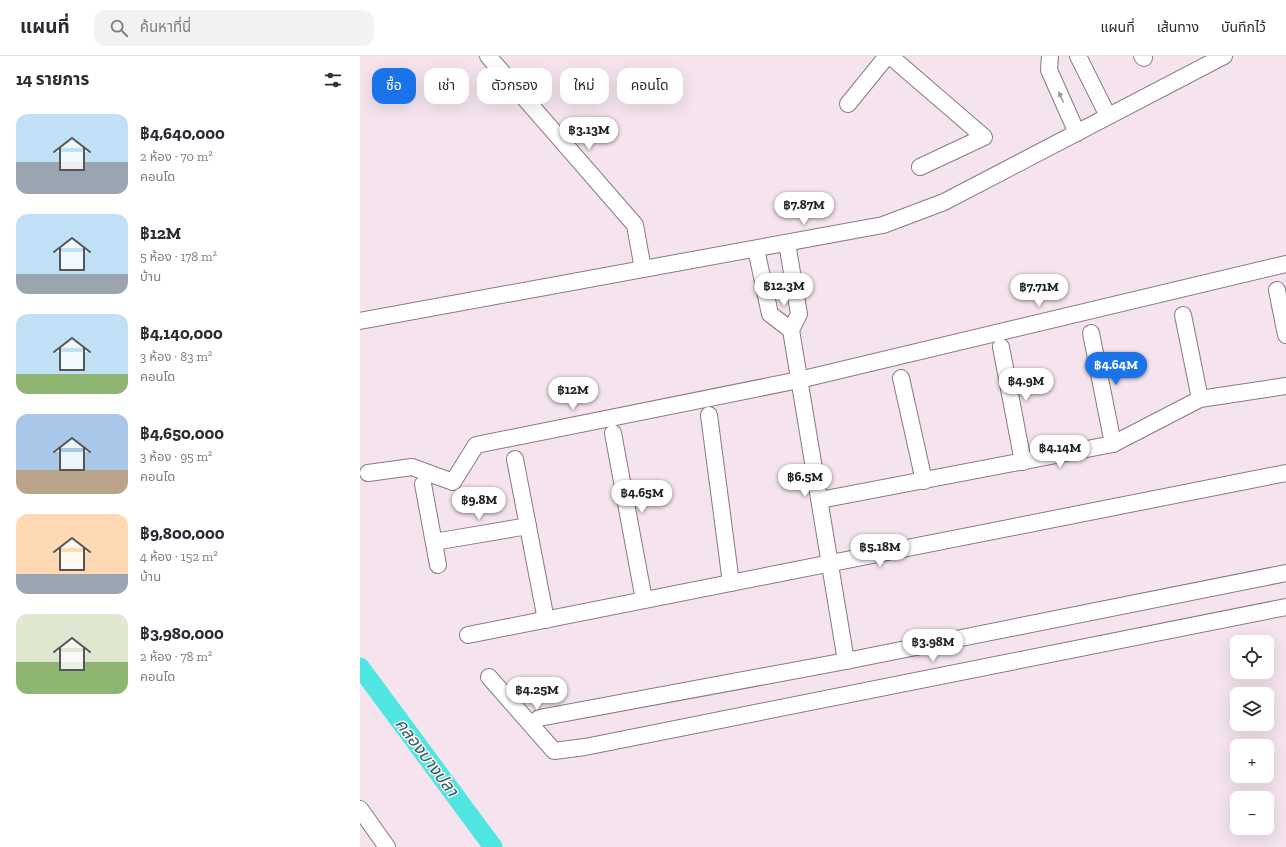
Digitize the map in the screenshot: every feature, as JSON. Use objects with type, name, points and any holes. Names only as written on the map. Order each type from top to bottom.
[{"type":"street","points":[[488,56],[635,225],[643,269]]},
{"type":"street","points":[[848,104],[887,56]]},
{"type":"street","points":[[890,56],[984,137],[920,167]]},
{"type":"street","points":[[1050,56],[1050,70],[1077,133]]},
{"type":"street","points":[[1078,56],[1108,116]]},
{"type":"street","points":[[360,321],[883,225],[944,202],[1224,56]]},
{"type":"street","points":[[787,243],[799,314],[791,330],[846,660]]},
{"type":"street","points":[[756,249],[770,314],[791,330]]},
{"type":"street","points":[[368,473],[412,467],[453,482],[476,445],[799,380],[1286,264]]},
{"type":"street","points":[[1277,290],[1286,335]]},
{"type":"street","points":[[1183,315],[1200,399]]},
{"type":"street","points":[[1091,333],[1113,444]]},
{"type":"street","points":[[1001,347],[1023,462]]},
{"type":"street","points":[[901,378],[924,480]]},
{"type":"street","points":[[820,500],[1113,444],[1200,399],[1286,386]]},
{"type":"street","points":[[708,414],[731,583]]},
{"type":"street","points":[[613,433],[644,600]]},
{"type":"street","points":[[515,460],[546,620]]},
{"type":"street","points":[[468,635],[1286,473]]},
{"type":"street","points":[[423,484],[438,565]]},
{"type":"street","points":[[434,542],[528,526]]},
{"type":"street","points":[[539,718],[846,660],[1286,573]]},
{"type":"street","points":[[489,677],[554,751],[585,747],[1286,608]]},
{"type":"street","points":[[360,809],[387,847]]},
{"type":"waterway","name":"คลองบางปลา","points":[[360,667],[493,847]]}]
